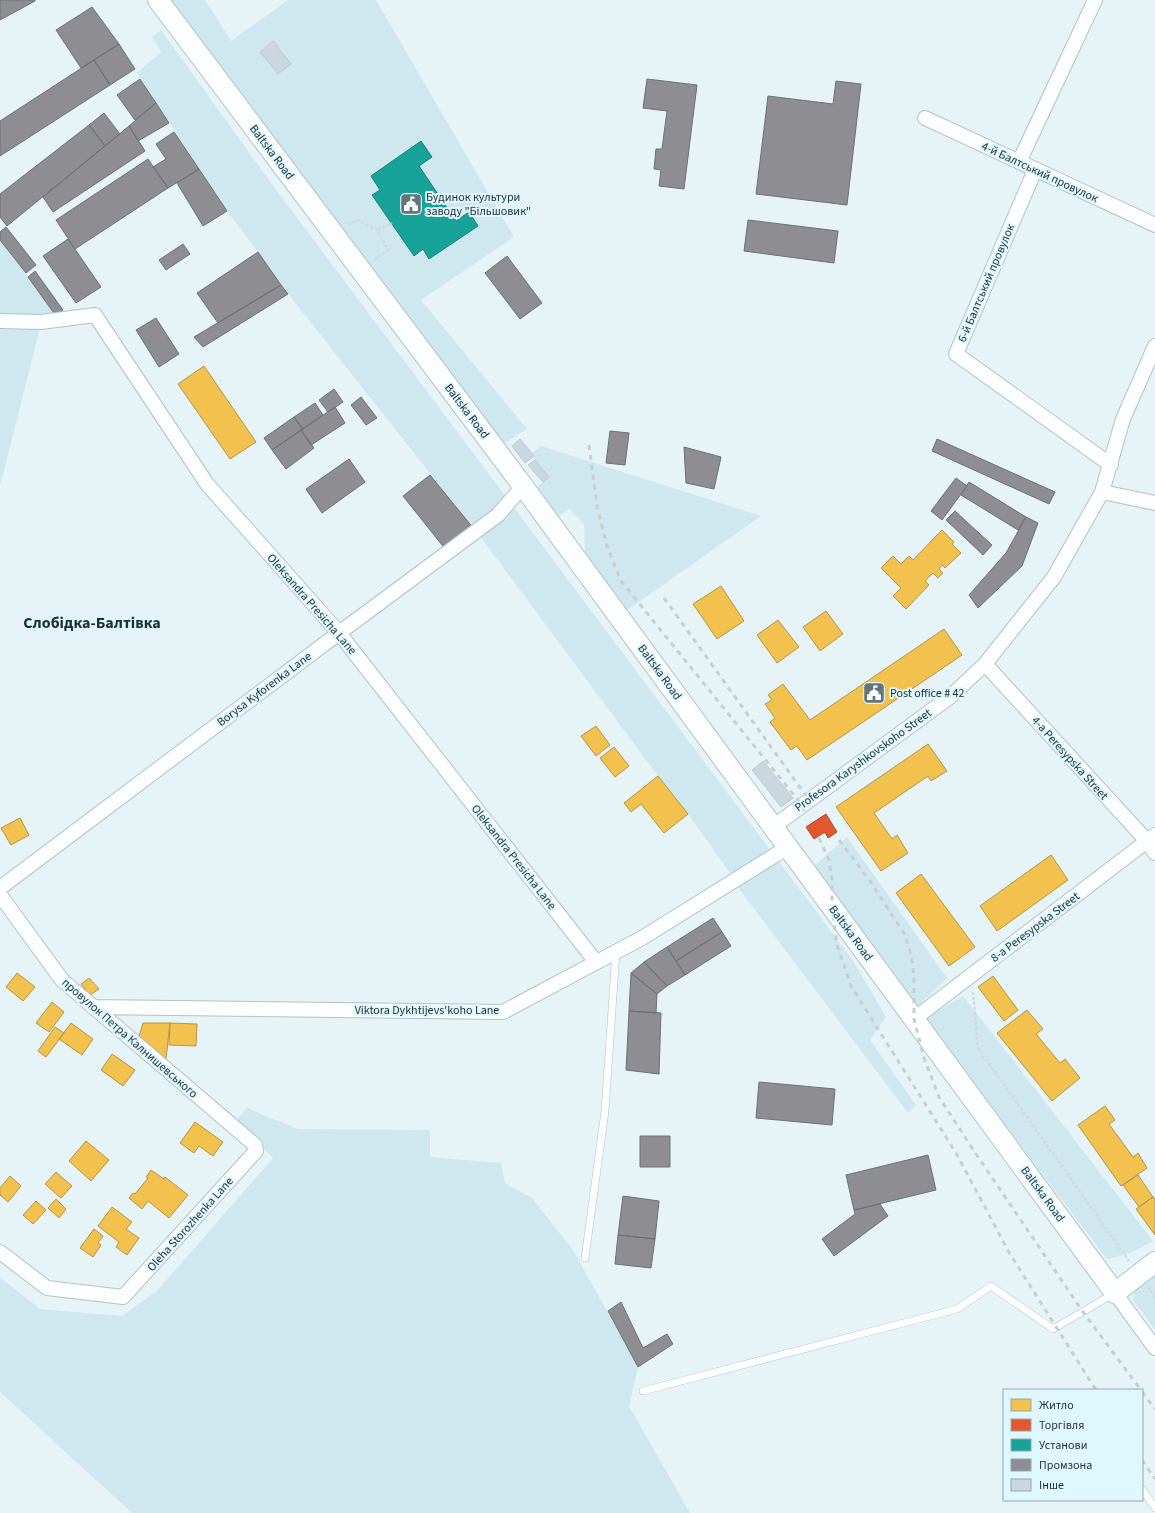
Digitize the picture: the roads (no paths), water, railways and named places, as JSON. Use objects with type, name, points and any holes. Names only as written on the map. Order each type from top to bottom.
[{"type":"main road","name":"Baltska Road","points":[[158,0],[523,486],[1116,1293]]},
{"type":"main road","points":[[1116,1293],[1155,1262]]},
{"type":"street","points":[[1019,162],[1096,0]]},
{"type":"street","name":"4-й Балтський провулок","points":[[925,118],[1155,225]]},
{"type":"street","name":"6-й Балтський провулок","points":[[1035,170],[956,354],[1111,465]]},
{"type":"street","name":"Oleksandra Presicha Lane","points":[[0,321],[41,322],[95,315],[207,484],[339,633],[596,962]]},
{"type":"street","name":"Profesora Karyshkovskoho Street","points":[[773,827],[951,696],[985,664],[1054,577],[1102,492],[1111,465],[1123,418],[1155,346]]},
{"type":"street","name":"Borysa Kyforenka Lane","points":[[0,888],[498,515],[523,486]]},
{"type":"street","points":[[1102,492],[1155,503]]},
{"type":"street","name":"4-a Peresypska Street","points":[[985,664],[1151,838],[1155,853]]},
{"type":"street","name":"8-a Peresypska Street","points":[[914,1019],[1151,838]]},
{"type":"street","name":"Viktora Dykhtijevs'koho Lane","points":[[93,1006],[503,1012],[642,938],[788,846]]},
{"type":"street","name":"провулок Петра Калнишевського","points":[[0,895],[62,980],[255,1145],[256,1151]]},
{"type":"street","name":"Oleha Storozhenka Lane","points":[[0,1252],[46,1288],[123,1297],[256,1151]]},
{"type":"street","name":"Baltska Road","points":[[1116,1293],[1155,1348]]},
{"type":"lane","points":[[585,1258],[605,1111],[616,952]]},
{"type":"lane","points":[[642,1392],[958,1309],[991,1286],[1053,1329],[1116,1293]]},
{"type":"lane","points":[[1143,1490],[1155,1508]]},
{"type":"railway","points":[[589,445],[597,506],[607,546],[621,581],[802,805],[806,814]]},
{"type":"railway","points":[[664,598],[812,804]]},
{"type":"railway","points":[[819,838],[829,860],[832,879],[832,907],[837,945],[851,986],[956,1153],[1010,1254],[1095,1389]]},
{"type":"railway","points":[[839,840],[870,881],[905,935],[911,954],[914,976],[914,1019],[924,1058],[939,1097],[1083,1312],[1140,1389]]},
{"type":"railway","points":[[1143,1393],[1155,1409]]},
{"type":"railway","points":[[1143,1461],[1155,1479]]},
{"type":"place","name":"Будинок культури заводу \"Більшовик\"","points":[[411,204]]},
{"type":"place","name":"Post office # 42","points":[[874,693]]},
{"type":"district","name":"Слобідка-Балтівка","points":[[92,622]]}]
